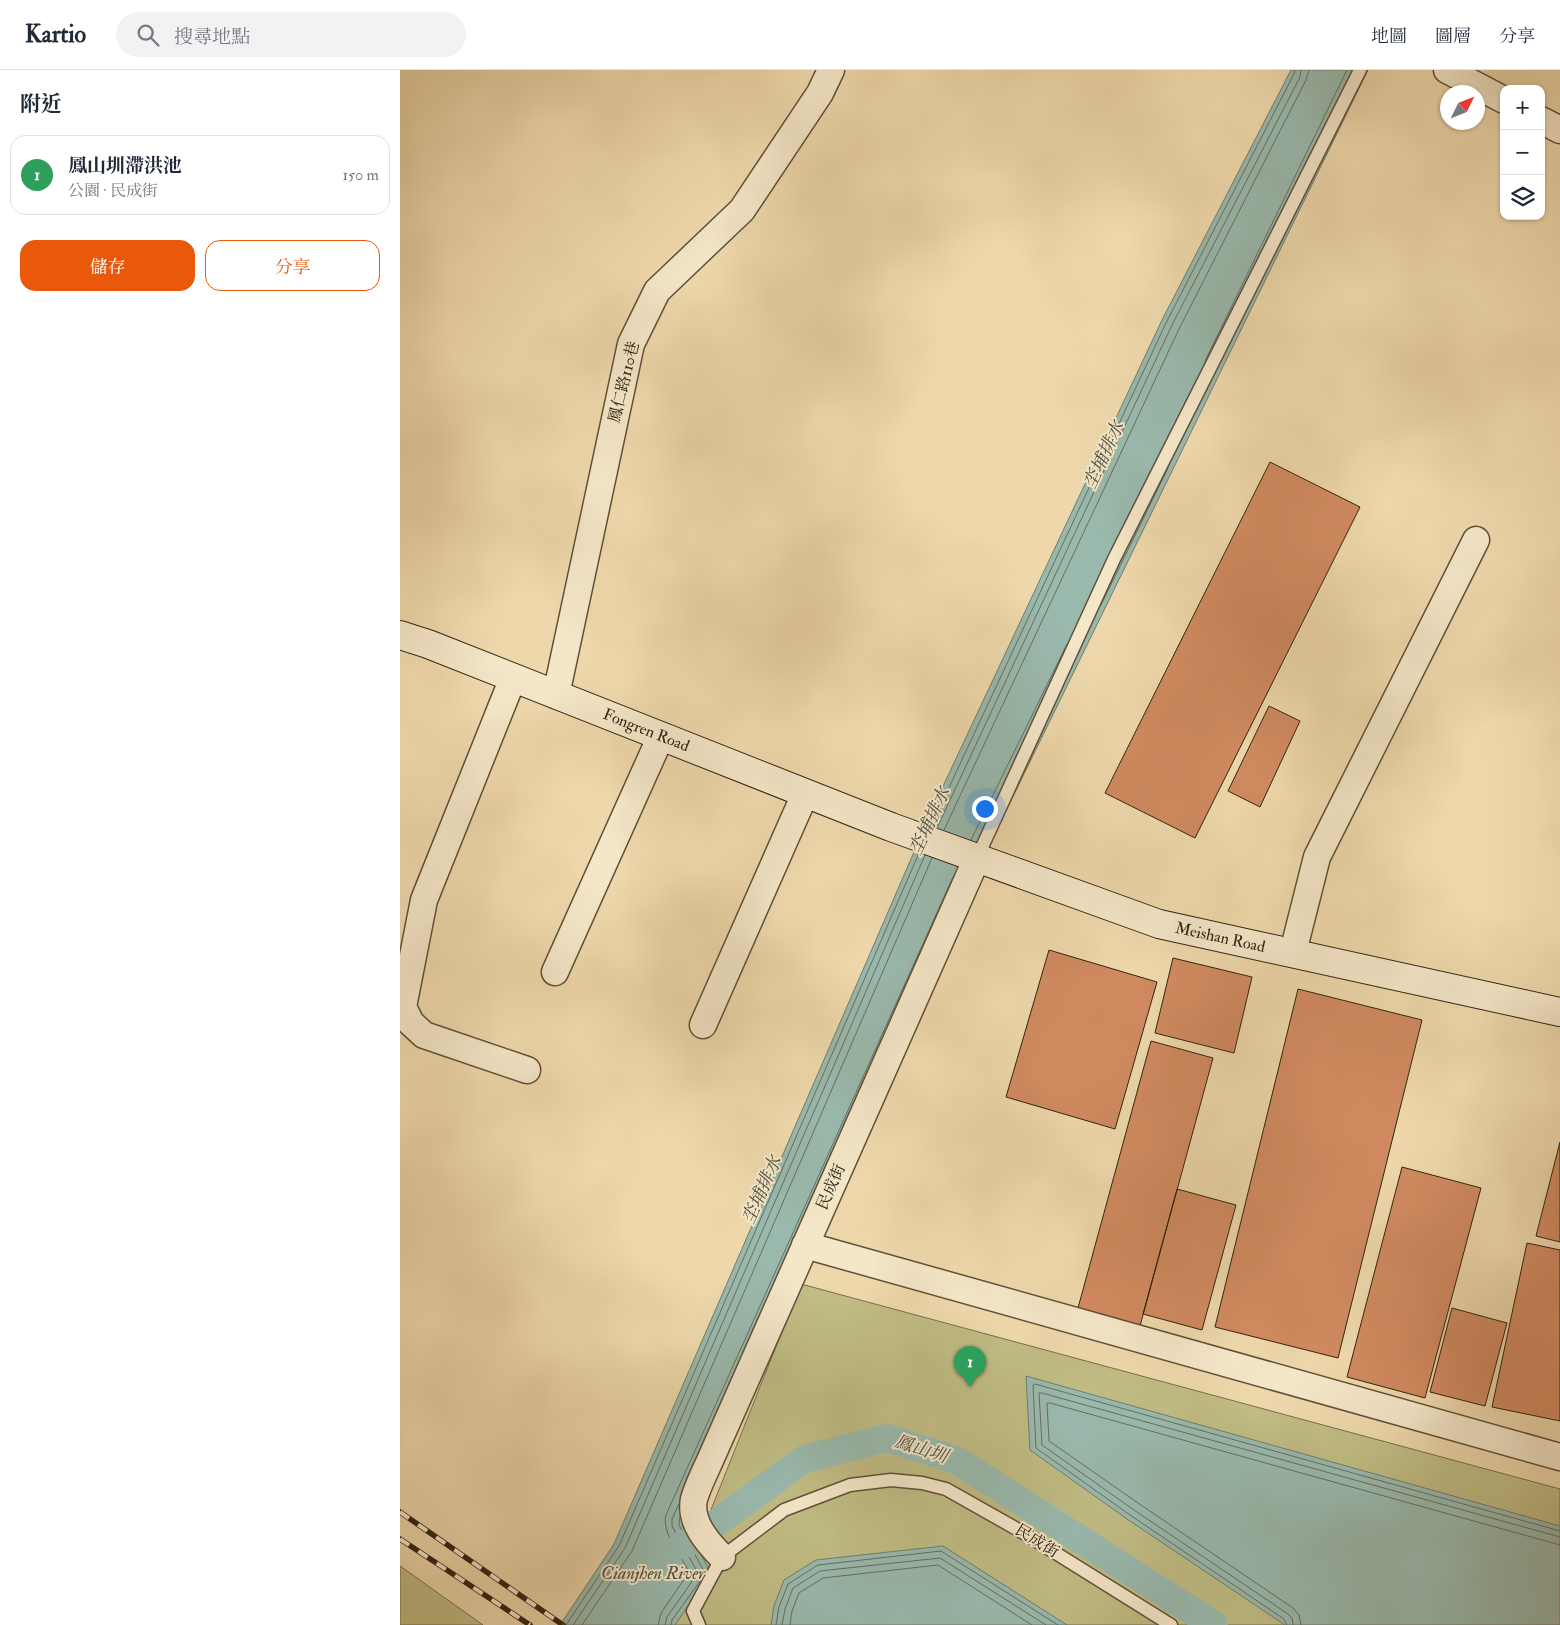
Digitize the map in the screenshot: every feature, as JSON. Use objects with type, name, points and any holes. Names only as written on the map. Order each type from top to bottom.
[{"type":"street","name":"鳳仁路110巷","points":[[556,695],[631,344],[658,291],[742,210],[820,94],[831,70]]},
{"type":"street","points":[[1447,70],[1500,98]]},
{"type":"street","points":[[1545,122],[1560,130]]},
{"type":"street","points":[[1293,952],[1317,857],[1476,540]]},
{"type":"street","name":"Fongren Road","points":[[400,634],[892,827]]},
{"type":"street","points":[[513,678],[424,900],[403,1007],[411,1023],[424,1035],[527,1070]]},
{"type":"street","points":[[555,972],[661,736]]},
{"type":"street","points":[[702,1025],[805,794]]},
{"type":"street","name":"Meishan Road","points":[[892,827],[1159,924],[1560,1012]]},
{"type":"street","name":"民成街","points":[[715,1550],[694,1518],[694,1500],[971,856]]},
{"type":"street","points":[[805,1245],[1560,1457]]},
{"type":"lane","points":[[971,856],[1114,559],[1360,70]]},
{"type":"lane","name":"民成街","points":[[699,1625],[693,1611],[715,1550],[784,1510],[850,1485],[891,1480],[946,1488],[1014,1527],[1171,1625]]},
{"type":"shaded area","points":[[801,1284],[1560,1489],[1560,1625],[665,1625]]},
{"type":"shaded area","points":[[400,1566],[483,1625],[400,1625]]},
{"type":"water","name":"Cianjhen River","points":[[1291,70],[1368,70],[958,909],[683,1522],[711,1573],[675,1625],[560,1625],[614,1544],[937,799],[1162,320]]},
{"type":"water","points":[[1026,1376],[1560,1526],[1560,1625],[1285,1625],[1127,1519],[1030,1450]]},
{"type":"water","points":[[943,1546],[1067,1625],[771,1625],[774,1606],[784,1580],[816,1560]]},
{"type":"building","points":[[1270,462],[1360,507],[1195,838],[1105,793]]},
{"type":"building","points":[[1269,706],[1300,721],[1260,807],[1228,791]]},
{"type":"building","points":[[1049,950],[1157,982],[1115,1129],[1006,1097]]},
{"type":"building","points":[[1173,958],[1252,977],[1234,1053],[1155,1033]]},
{"type":"building","points":[[1298,989],[1422,1020],[1338,1358],[1215,1327]]},
{"type":"building","points":[[1151,1041],[1213,1058],[1140,1326],[1078,1308]]},
{"type":"building","points":[[1560,1142],[1560,1242],[1536,1236]]},
{"type":"building","points":[[1402,1167],[1481,1188],[1425,1398],[1347,1377]]},
{"type":"building","points":[[1177,1189],[1236,1205],[1202,1330],[1143,1314]]},
{"type":"building","points":[[1527,1243],[1560,1250],[1560,1421],[1492,1407]]},
{"type":"building","points":[[1452,1308],[1507,1323],[1485,1406],[1430,1392]]},
{"type":"waterway","name":"鳳山圳","points":[[682,1545],[693,1540],[804,1459],[887,1438],[956,1460],[1214,1625]]},
{"type":"railway","points":[[400,1512],[563,1625]]},
{"type":"railway","points":[[400,1539],[530,1625]]},
{"type":"place","name":"鳳山圳滯洪池","points":[[970,1387]]},
{"type":"water label","name":"坔埔排水","points":[[1104,455]]},
{"type":"water label","name":"坔埔排水","points":[[930,821]]},
{"type":"water label","name":"坔埔排水","points":[[762,1190]]}]
